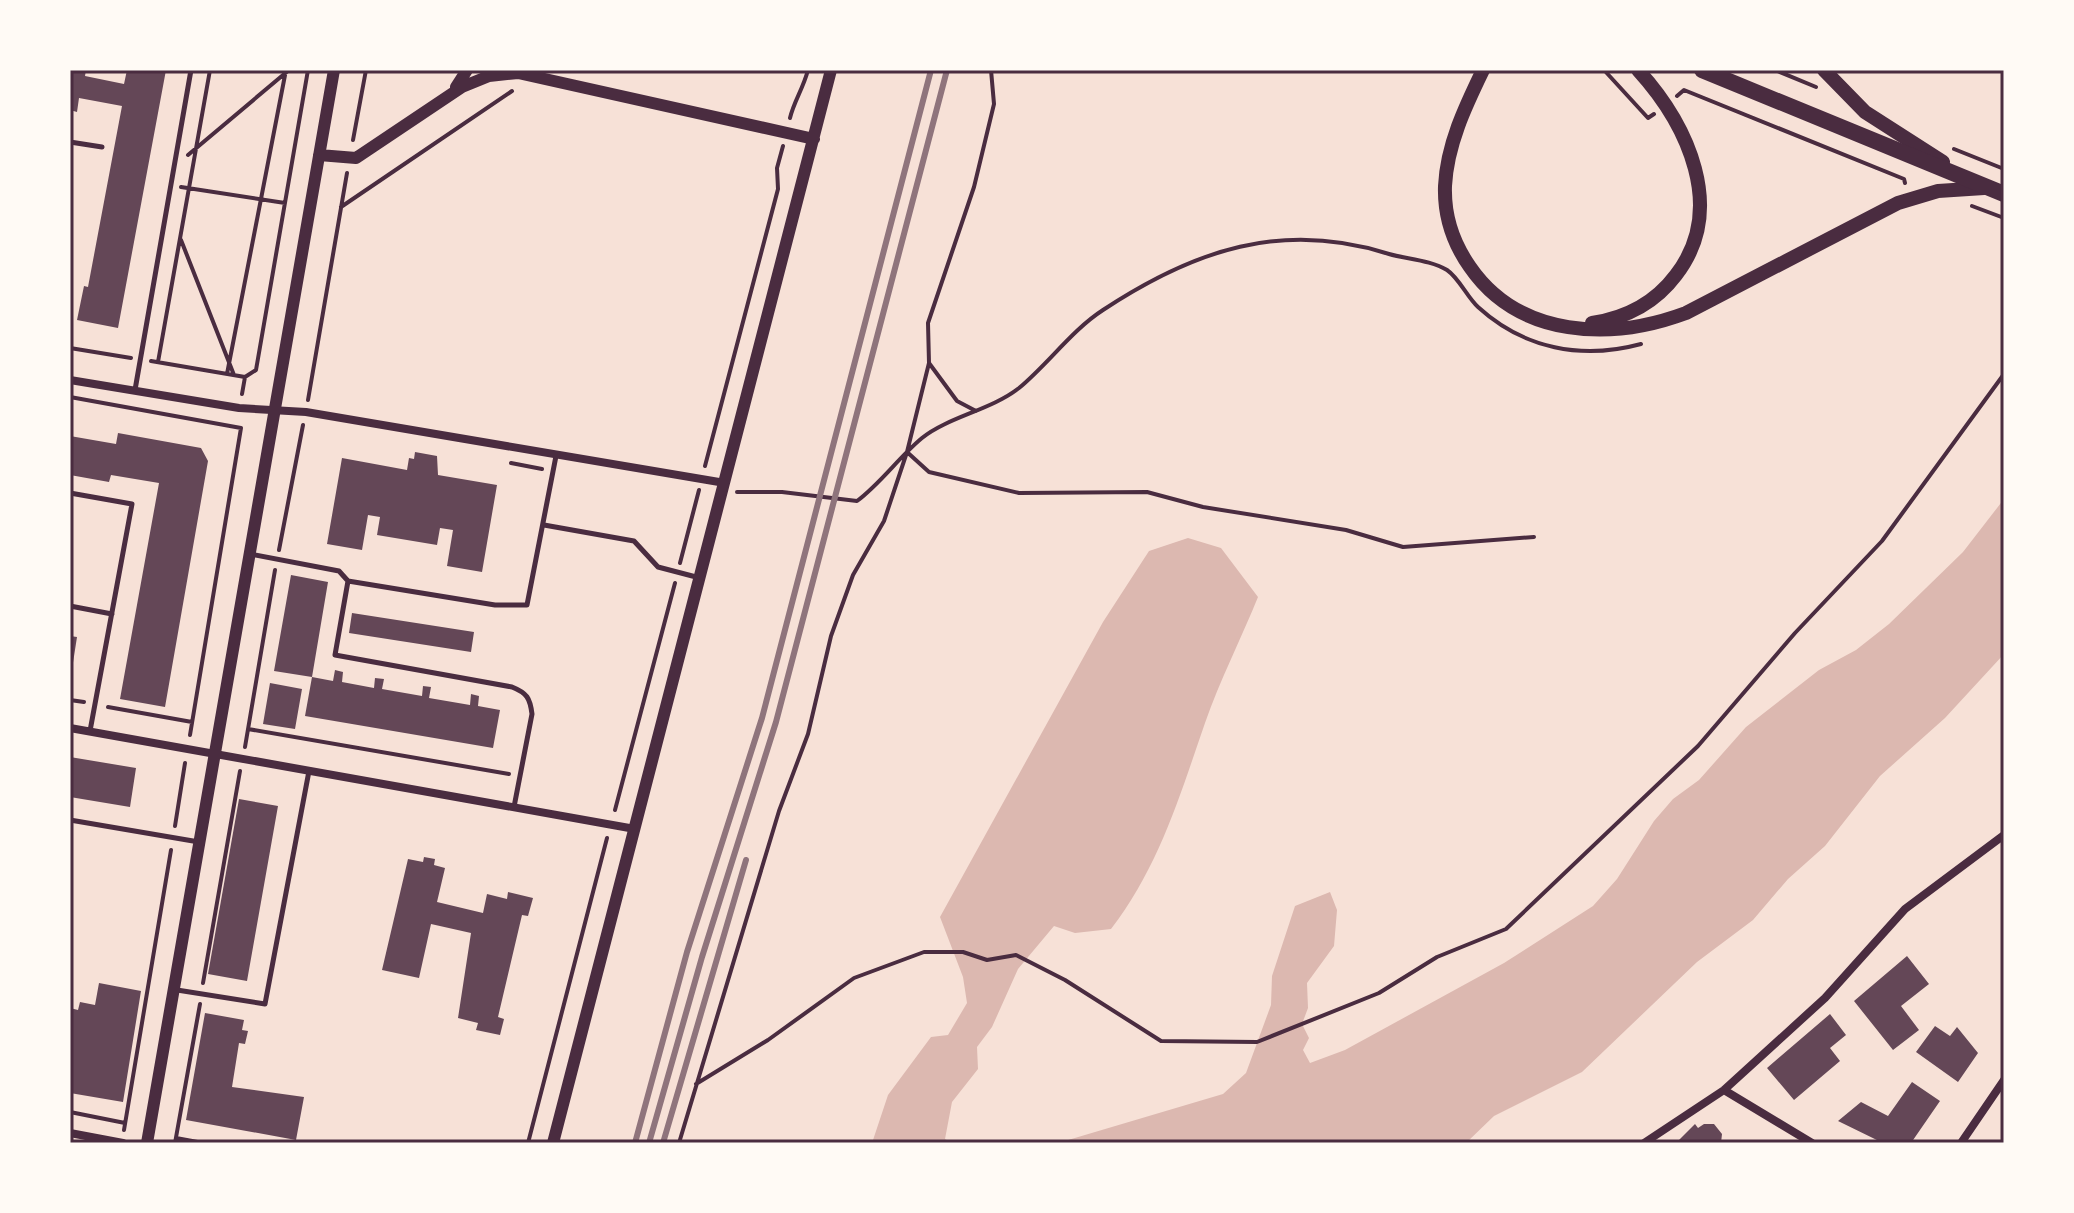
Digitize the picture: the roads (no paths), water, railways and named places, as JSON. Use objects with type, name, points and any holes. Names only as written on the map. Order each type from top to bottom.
[{"type":"main road","points":[[1483,70],[1451,151],[1445,188],[1446,211],[1452,233],[1473,272],[1509,307],[1551,325],[1597,330],[1658,324],[1686,313],[1911,198],[1948,189],[1983,188],[2002,193]]},
{"type":"main road","points":[[1531,318],[1588,323],[1629,314],[1648,303],[1684,265],[1700,229],[1701,191],[1685,141],[1665,105],[1638,70]]},
{"type":"main road","points":[[1702,70],[2002,193]]},
{"type":"main road","points":[[1824,70],[1846,95],[1887,129],[2002,193]]},
{"type":"street","points":[[147,1143],[334,70]]},
{"type":"street","points":[[448,95],[467,70]]},
{"type":"street","points":[[519,70],[814,139]]},
{"type":"street","points":[[553,1143],[831,70]]},
{"type":"street","points":[[319,155],[349,159],[362,154],[448,95],[489,76],[534,75]]},
{"type":"street","points":[[70,380],[239,408],[306,412],[702,479],[724,487]]},
{"type":"street","points":[[70,728],[635,829]]},
{"type":"street","points":[[1644,1143],[1724,1090],[1825,998],[1905,909],[2004,835]]},
{"type":"street","points":[[1961,1143],[2004,1080]]},
{"type":"street","points":[[1724,1090],[1812,1143]]},
{"type":"street","points":[[70,1133],[122,1143]]},
{"type":"lane","points":[[135,390],[191,70]]},
{"type":"lane","points":[[70,142],[102,147]]},
{"type":"lane","points":[[250,554],[339,571],[348,581],[495,605],[527,605],[556,456]]},
{"type":"lane","points":[[70,493],[132,504],[90,732]]},
{"type":"lane","points":[[544,525],[634,541],[658,567],[700,578]]},
{"type":"lane","points":[[348,581],[335,655],[524,692],[531,700],[532,714],[514,807]]},
{"type":"lane","points":[[70,606],[112,614]]},
{"type":"lane","points":[[174,989],[265,1004],[309,771]]},
{"type":"lane","points":[[70,820],[200,843]]},
{"type":"railway","points":[[635,1143],[687,952],[762,718],[931,70]]},
{"type":"railway","points":[[649,1143],[702,957],[776,722],[947,70]]},
{"type":"railway","points":[[663,1143],[746,860]]}]
